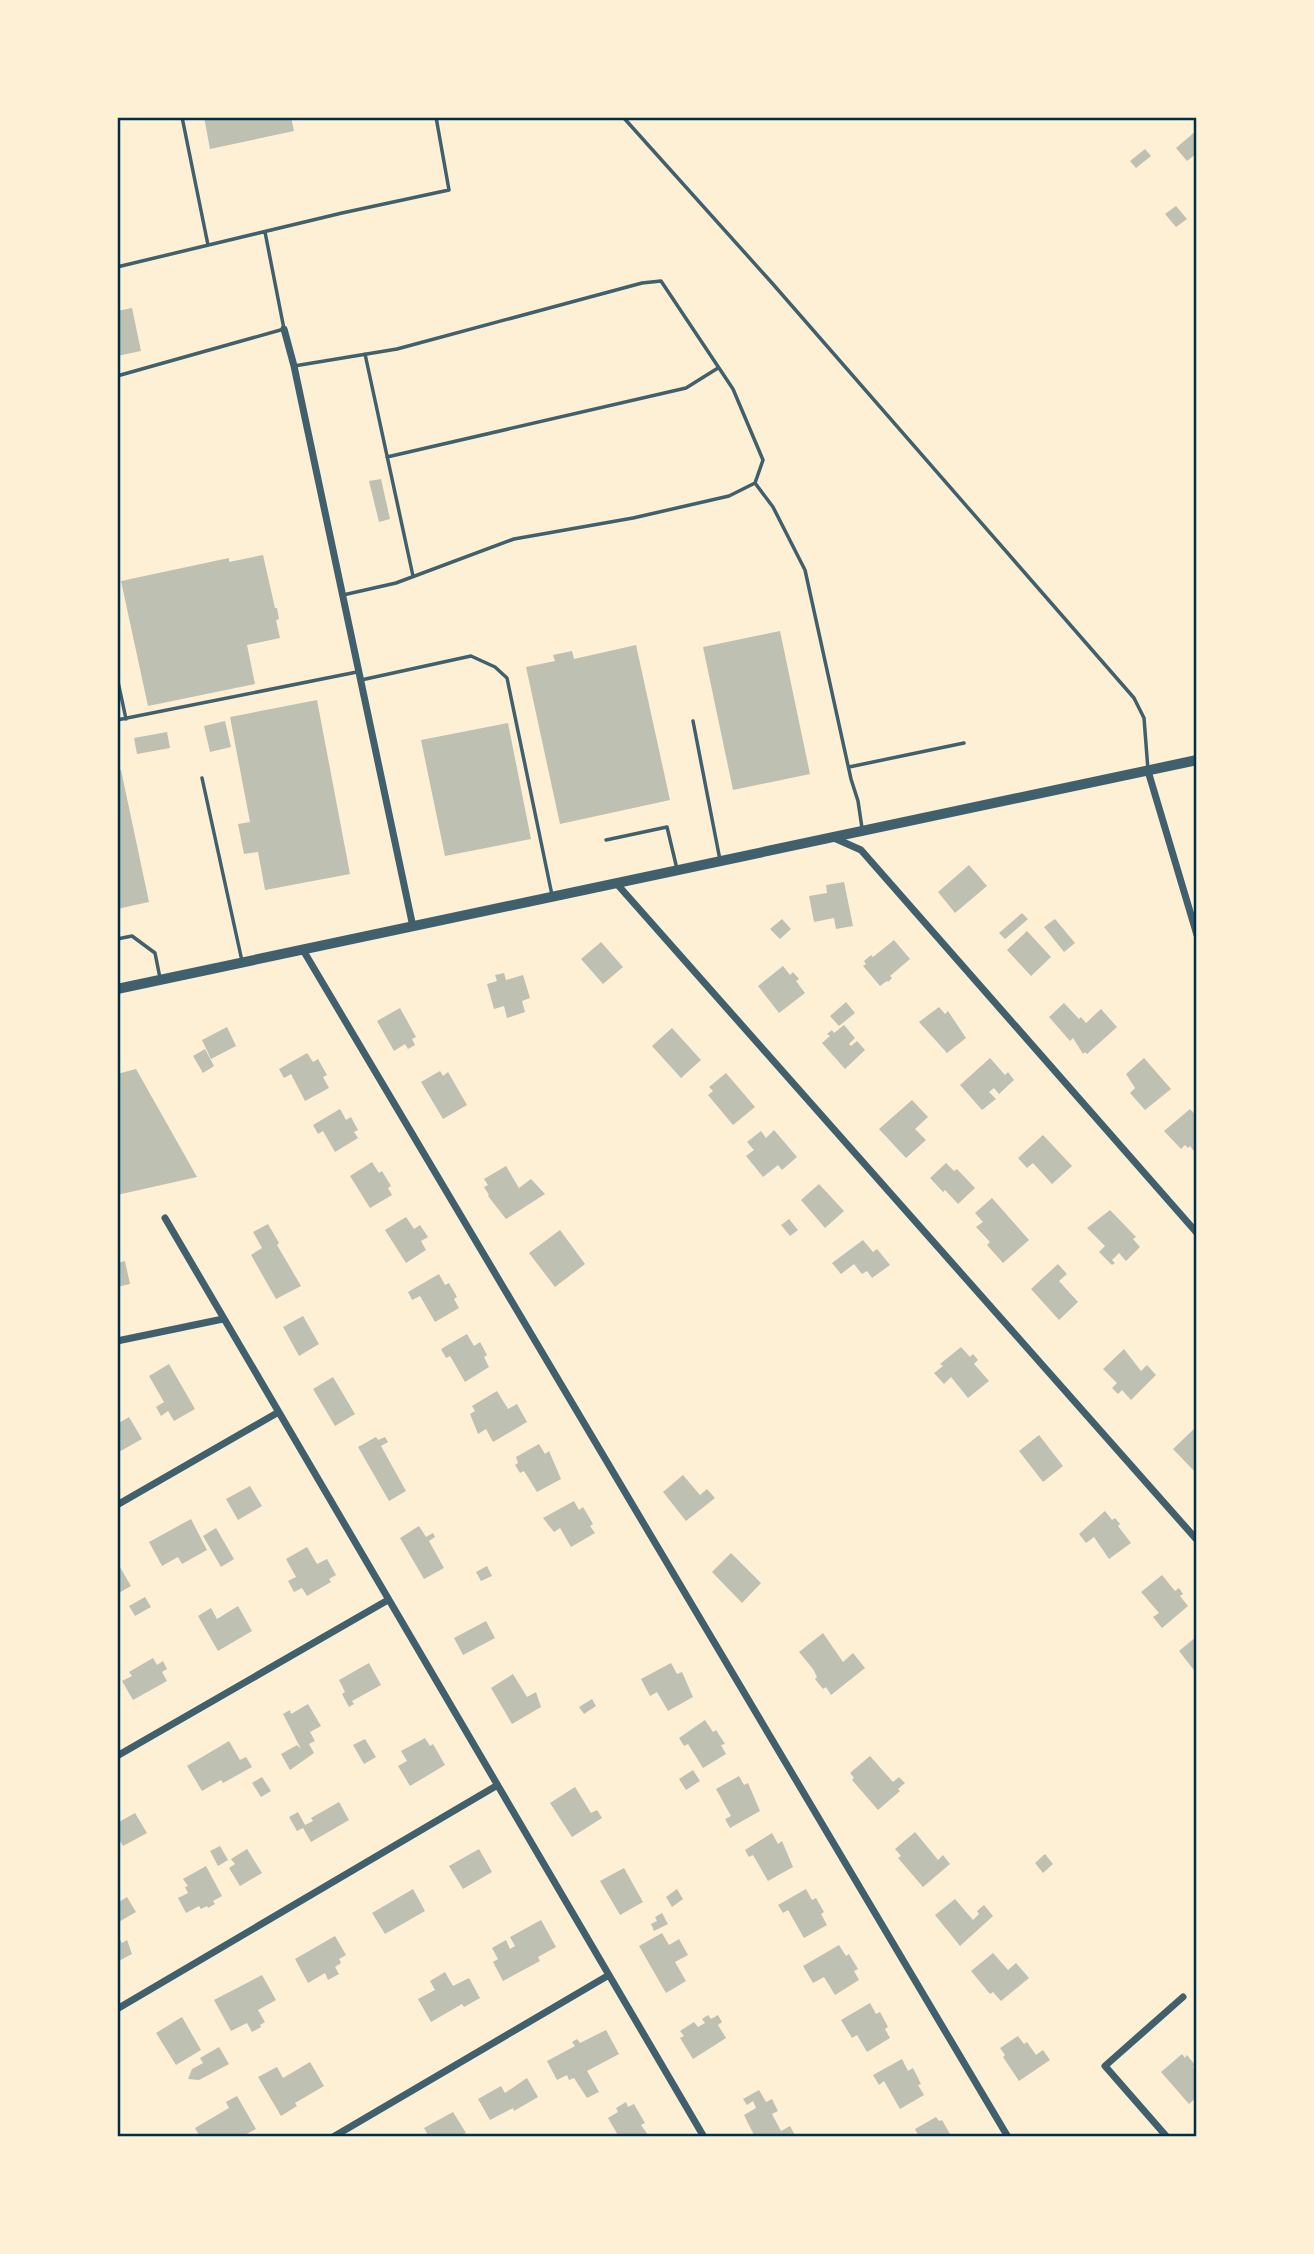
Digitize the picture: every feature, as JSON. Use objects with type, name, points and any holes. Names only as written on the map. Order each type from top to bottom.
[{"type":"street","points":[[284,329],[413,927]]},
{"type":"street","points":[[117,989],[1197,760]]},
{"type":"street","points":[[1148,771],[1197,934]]},
{"type":"street","points":[[834,838],[860,850],[1197,1233]]},
{"type":"street","points":[[617,884],[1197,1541]]},
{"type":"street","points":[[303,950],[1008,2137]]},
{"type":"street","points":[[165,1218],[704,2137]]},
{"type":"street","points":[[117,1341],[223,1319]]},
{"type":"street","points":[[117,1505],[278,1413]]},
{"type":"street","points":[[117,1756],[388,1600]]},
{"type":"street","points":[[117,2009],[496,1786]]},
{"type":"street","points":[[333,2137],[609,1975]]},
{"type":"street","points":[[1167,2137],[1105,2066],[1183,1997]]},
{"type":"lane","points":[[182,117],[208,245]]},
{"type":"lane","points":[[117,267],[342,213],[449,191],[436,117]]},
{"type":"lane","points":[[623,117],[772,283],[1133,698],[1144,718],[1148,771]]},
{"type":"lane","points":[[117,376],[284,329],[265,232]]},
{"type":"lane","points":[[294,366],[397,349],[642,283],[661,281],[733,389],[762,460],[755,483],[729,496],[633,518],[514,539],[413,576],[343,595]]},
{"type":"lane","points":[[365,354],[413,576]]},
{"type":"lane","points":[[387,457],[686,388],[719,367]]},
{"type":"lane","points":[[755,483],[773,507],[805,570],[858,801],[862,832]]},
{"type":"lane","points":[[361,680],[471,656],[495,667],[506,678],[553,897]]},
{"type":"lane","points":[[117,720],[359,671]]},
{"type":"lane","points":[[117,677],[126,719]]},
{"type":"lane","points":[[693,721],[720,862]]},
{"type":"lane","points":[[849,767],[964,743]]},
{"type":"lane","points":[[202,778],[242,963]]},
{"type":"lane","points":[[606,840],[667,827],[677,871]]},
{"type":"lane","points":[[117,939],[132,936],[155,953],[161,980]]},
{"type":"building","points":[[204,117],[291,117],[294,131],[210,149]]},
{"type":"building","points":[[1197,130],[1197,153],[1187,161],[1176,148]]},
{"type":"building","points":[[1145,149],[1151,156],[1136,168],[1130,161]]},
{"type":"building","points":[[1176,206],[1187,219],[1176,227],[1165,214]]},
{"type":"building","points":[[132,308],[141,351],[117,356],[117,311]]},
{"type":"building","points":[[381,479],[390,519],[379,522],[369,481]]},
{"type":"building","points":[[263,555],[277,608],[279,619],[276,620],[280,638],[247,645],[255,684],[148,706],[121,581],[229,558],[229,562]]},
{"type":"building","points":[[780,631],[810,774],[733,790],[703,647]]},
{"type":"building","points":[[636,645],[670,800],[560,824],[526,667],[555,661],[553,655],[572,651],[574,659]]},
{"type":"building","points":[[317,700],[350,874],[265,890],[258,852],[244,854],[238,824],[250,822],[230,717]]},
{"type":"building","points":[[225,721],[231,747],[210,752],[204,726]]},
{"type":"building","points":[[508,723],[531,839],[445,856],[421,740]]},
{"type":"building","points":[[167,732],[170,748],[137,754],[134,738]]},
{"type":"building","points":[[121,770],[149,902],[117,909],[117,771]]},
{"type":"building","points":[[969,865],[987,886],[955,913],[938,892]]},
{"type":"building","points":[[844,882],[853,926],[836,929],[834,918],[814,922],[809,896],[827,893],[826,885]]},
{"type":"building","points":[[1022,913],[1028,919],[1005,939],[999,933]]},
{"type":"building","points":[[782,919],[791,929],[780,939],[770,929]]},
{"type":"building","points":[[1055,919],[1075,943],[1064,952],[1044,927]]},
{"type":"building","points":[[1027,931],[1051,957],[1031,976],[1007,950]]},
{"type":"building","points":[[894,940],[910,959],[890,976],[892,978],[888,982],[880,986],[863,966],[866,964],[864,961]]},
{"type":"building","points":[[601,942],[623,967],[603,984],[581,959]]},
{"type":"building","points":[[783,966],[790,975],[793,972],[799,979],[796,981],[805,993],[779,1013],[758,986]]},
{"type":"building","points":[[504,973],[506,980],[523,975],[530,998],[522,1001],[525,1012],[507,1018],[504,1006],[494,1009],[487,984],[497,981],[495,975]]},
{"type":"building","points":[[846,1002],[855,1013],[839,1026],[830,1016]]},
{"type":"building","points":[[1064,1003],[1086,1023],[1101,1009],[1117,1027],[1087,1054],[1083,1054],[1073,1038],[1070,1041],[1049,1017]]},
{"type":"building","points":[[939,1007],[945,1014],[948,1011],[966,1038],[947,1053],[919,1022]]},
{"type":"building","points":[[400,1008],[416,1037],[412,1039],[415,1045],[408,1049],[405,1044],[394,1051],[377,1021]]},
{"type":"building","points":[[844,1025],[855,1038],[849,1044],[851,1046],[857,1041],[865,1050],[845,1069],[822,1043],[830,1036],[827,1034],[832,1030],[834,1033]]},
{"type":"building","points":[[227,1027],[236,1046],[211,1059],[202,1040]]},
{"type":"building","points":[[672,1028],[701,1060],[681,1078],[652,1046]]},
{"type":"building","points":[[205,1049],[214,1066],[203,1073],[193,1056]]},
{"type":"building","points":[[307,1053],[313,1062],[318,1059],[327,1075],[323,1077],[329,1088],[305,1101],[291,1074],[284,1078],[279,1069]]},
{"type":"building","points":[[990,1058],[1005,1075],[1008,1072],[1014,1080],[999,1094],[994,1088],[989,1092],[996,1099],[982,1110],[960,1085]]},
{"type":"building","points":[[1144,1058],[1171,1089],[1145,1110],[1130,1093],[1135,1088],[1126,1074]]},
{"type":"building","points":[[136,1069],[197,1177],[117,1195],[117,1074]]},
{"type":"building","points":[[440,1071],[443,1076],[448,1072],[467,1105],[443,1119],[421,1082]]},
{"type":"building","points":[[726,1073],[755,1107],[733,1125],[708,1095],[713,1091],[709,1087]]},
{"type":"building","points":[[912,1100],[928,1117],[915,1129],[926,1140],[906,1158],[879,1129]]},
{"type":"building","points":[[340,1109],[346,1120],[351,1117],[358,1130],[354,1132],[358,1138],[335,1152],[323,1131],[318,1134],[313,1125]]},
{"type":"building","points":[[1190,1109],[1197,1116],[1197,1155],[1190,1146],[1188,1148],[1185,1145],[1181,1149],[1164,1131]]},
{"type":"building","points":[[774,1130],[797,1157],[782,1170],[778,1165],[763,1177],[746,1156],[754,1150],[747,1142],[761,1131],[766,1138]]},
{"type":"building","points":[[1043,1135],[1072,1166],[1052,1184],[1033,1163],[1027,1168],[1018,1158]]},
{"type":"building","points":[[372,1162],[379,1173],[382,1171],[391,1186],[388,1188],[392,1195],[370,1208],[350,1176]]},
{"type":"building","points":[[946,1163],[954,1171],[957,1169],[975,1188],[958,1204],[930,1178]]},
{"type":"building","points":[[506,1166],[519,1188],[531,1179],[545,1194],[506,1219],[488,1196],[484,1187],[488,1185],[484,1179]]},
{"type":"building","points":[[819,1184],[844,1211],[825,1228],[801,1200]]},
{"type":"building","points":[[992,1198],[1029,1240],[1003,1263],[987,1245],[990,1242],[976,1227],[983,1222],[975,1213]]},
{"type":"building","points":[[1110,1210],[1136,1237],[1133,1239],[1140,1247],[1126,1261],[1119,1253],[1112,1260],[1115,1263],[1112,1265],[1099,1252],[1105,1246],[1087,1228]]},
{"type":"building","points":[[406,1217],[414,1229],[420,1225],[428,1237],[421,1241],[426,1250],[406,1263],[385,1230]]},
{"type":"building","points":[[789,1219],[798,1230],[790,1236],[781,1225]]},
{"type":"building","points":[[268,1224],[301,1286],[276,1299],[251,1255],[262,1248],[253,1232]]},
{"type":"building","points":[[560,1230],[585,1264],[555,1287],[529,1253]]},
{"type":"building","points":[[863,1240],[873,1252],[877,1249],[890,1265],[872,1278],[867,1271],[862,1274],[854,1264],[841,1274],[832,1263]]},
{"type":"building","points":[[125,1261],[130,1284],[117,1287],[117,1263]]},
{"type":"building","points":[[1058,1264],[1067,1274],[1059,1281],[1078,1302],[1059,1320],[1031,1289]]},
{"type":"building","points":[[439,1274],[445,1285],[449,1283],[457,1297],[454,1299],[459,1308],[435,1322],[420,1296],[412,1300],[408,1292]]},
{"type":"building","points":[[303,1316],[319,1344],[299,1356],[283,1327]]},
{"type":"building","points":[[467,1334],[474,1346],[480,1342],[487,1355],[484,1357],[489,1367],[465,1382],[450,1356],[446,1358],[441,1349]]},
{"type":"building","points":[[961,1347],[970,1357],[973,1354],[978,1360],[974,1364],[989,1381],[968,1398],[951,1377],[944,1384],[934,1373],[943,1366],[940,1364]]},
{"type":"building","points":[[1124,1349],[1141,1371],[1147,1365],[1156,1375],[1131,1400],[1122,1390],[1118,1394],[1112,1388],[1117,1383],[1103,1369]]},
{"type":"building","points":[[169,1364],[195,1409],[174,1421],[168,1411],[161,1416],[156,1407],[164,1402],[149,1376]]},
{"type":"building","points":[[333,1377],[355,1414],[335,1426],[313,1389]]},
{"type":"building","points":[[497,1391],[508,1409],[517,1404],[527,1422],[493,1442],[486,1429],[478,1434],[470,1414],[475,1411],[472,1406]]},
{"type":"building","points":[[129,1417],[142,1439],[117,1453],[117,1424]]},
{"type":"building","points":[[1197,1426],[1197,1474],[1173,1449]]},
{"type":"building","points":[[1039,1435],[1063,1466],[1043,1482],[1019,1451]]},
{"type":"building","points":[[376,1437],[378,1440],[385,1437],[388,1442],[381,1446],[406,1491],[389,1501],[358,1447]]},
{"type":"building","points":[[539,1444],[545,1454],[549,1451],[561,1479],[537,1492],[524,1471],[520,1473],[515,1465],[518,1463],[516,1457]]},
{"type":"building","points":[[683,1475],[700,1495],[707,1489],[715,1498],[686,1521],[663,1492]]},
{"type":"building","points":[[250,1486],[262,1506],[238,1520],[226,1499]]},
{"type":"building","points":[[574,1501],[579,1510],[583,1507],[595,1533],[571,1547],[560,1528],[554,1532],[543,1518]]},
{"type":"building","points":[[1105,1511],[1112,1520],[1115,1518],[1120,1524],[1118,1526],[1131,1543],[1109,1559],[1094,1537],[1086,1543],[1079,1534]]},
{"type":"building","points":[[191,1519],[207,1550],[182,1564],[178,1557],[162,1566],[149,1542]]},
{"type":"building","points":[[419,1526],[426,1537],[433,1533],[435,1537],[429,1541],[444,1568],[424,1579],[400,1538]]},
{"type":"building","points":[[216,1528],[234,1559],[221,1567],[203,1536]]},
{"type":"building","points":[[307,1547],[317,1564],[327,1559],[336,1575],[329,1579],[331,1582],[307,1596],[302,1588],[294,1592],[288,1581],[296,1577],[286,1559]]},
{"type":"building","points":[[731,1553],[761,1583],[742,1603],[712,1572]]},
{"type":"building","points":[[117,1562],[131,1586],[117,1594]]},
{"type":"building","points":[[487,1566],[492,1576],[481,1581],[476,1572]]},
{"type":"building","points":[[1162,1575],[1175,1591],[1179,1588],[1183,1594],[1180,1596],[1188,1606],[1162,1628],[1153,1617],[1159,1613],[1141,1592]]},
{"type":"building","points":[[145,1597],[151,1607],[135,1616],[129,1606]]},
{"type":"building","points":[[238,1606],[252,1631],[218,1651],[198,1616],[211,1608],[217,1619]]},
{"type":"building","points":[[486,1621],[495,1638],[463,1655],[454,1638]]},
{"type":"building","points":[[823,1633],[843,1662],[853,1653],[865,1668],[831,1695],[826,1687],[823,1689],[815,1679],[817,1677],[813,1669],[799,1652]]},
{"type":"building","points":[[1197,1636],[1197,1674],[1179,1651]]},
{"type":"building","points":[[153,1658],[157,1665],[163,1661],[167,1669],[162,1672],[167,1681],[133,1700],[122,1681],[132,1676],[129,1672]]},
{"type":"building","points":[[369,1663],[381,1685],[352,1701],[354,1704],[349,1707],[339,1680]]},
{"type":"building","points":[[671,1663],[677,1674],[682,1672],[693,1697],[668,1711],[657,1692],[650,1696],[641,1679]]},
{"type":"building","points":[[513,1674],[527,1697],[536,1692],[541,1707],[512,1724],[491,1688]]},
{"type":"building","points":[[592,1699],[596,1706],[584,1714],[579,1707]]},
{"type":"building","points":[[308,1704],[321,1726],[310,1732],[315,1741],[309,1744],[314,1753],[290,1770],[281,1754],[297,1745],[301,1749],[283,1714],[290,1710],[291,1714]]},
{"type":"building","points":[[705,1720],[725,1744],[721,1745],[726,1754],[703,1768],[688,1744],[684,1746],[679,1738]]},
{"type":"building","points":[[425,1738],[430,1746],[433,1744],[445,1765],[410,1786],[398,1766],[407,1761],[401,1751]]},
{"type":"building","points":[[365,1739],[376,1757],[364,1764],[353,1745]]},
{"type":"building","points":[[229,1741],[240,1760],[246,1757],[252,1767],[202,1791],[187,1766]]},
{"type":"building","points":[[870,1756],[893,1782],[899,1777],[905,1783],[898,1789],[900,1791],[878,1810],[852,1780],[854,1778],[850,1773]]},
{"type":"building","points":[[693,1770],[700,1781],[686,1790],[679,1779]]},
{"type":"building","points":[[739,1776],[744,1785],[748,1783],[760,1811],[730,1828],[725,1819],[731,1816],[716,1789]]},
{"type":"building","points":[[262,1777],[271,1791],[261,1797],[252,1783]]},
{"type":"building","points":[[575,1787],[591,1813],[597,1810],[602,1818],[572,1837],[550,1803]]},
{"type":"building","points":[[339,1802],[349,1820],[311,1842],[303,1828],[297,1831],[289,1817],[298,1812],[305,1825],[313,1821],[311,1818]]},
{"type":"building","points":[[135,1813],[147,1833],[123,1846],[117,1836],[117,1823]]},
{"type":"building","points":[[915,1832],[938,1860],[943,1855],[950,1864],[923,1887],[898,1858],[901,1856],[895,1849]]},
{"type":"building","points":[[772,1833],[778,1844],[782,1841],[793,1867],[768,1881],[753,1855],[749,1857],[745,1850]]},
{"type":"building","points":[[220,1846],[228,1860],[218,1866],[210,1851]]},
{"type":"building","points":[[247,1849],[262,1873],[240,1886],[229,1868],[235,1864],[231,1859]]},
{"type":"building","points":[[479,1849],[492,1872],[463,1889],[449,1866]]},
{"type":"building","points":[[1045,1854],[1053,1864],[1043,1873],[1035,1863]]},
{"type":"building","points":[[206,1866],[222,1896],[208,1908],[207,1906],[201,1909],[199,1906],[186,1913],[178,1898],[188,1893],[185,1887],[188,1886],[183,1879]]},
{"type":"building","points":[[624,1868],[643,1902],[620,1915],[600,1881]]},
{"type":"building","points":[[413,1889],[425,1911],[385,1934],[372,1913]]},
{"type":"building","points":[[677,1889],[683,1899],[672,1907],[666,1897]]},
{"type":"building","points":[[806,1889],[812,1900],[816,1898],[824,1912],[821,1914],[827,1925],[804,1938],[788,1910],[783,1913],[778,1905]]},
{"type":"building","points":[[127,1897],[136,1912],[117,1923],[117,1903]]},
{"type":"building","points":[[955,1899],[973,1920],[984,1905],[993,1916],[960,1946],[935,1915]]},
{"type":"building","points":[[662,1913],[668,1924],[654,1931],[651,1924],[657,1921],[655,1917]]},
{"type":"building","points":[[541,1920],[556,1947],[538,1957],[540,1961],[503,1981],[493,1962],[498,1959],[492,1948],[506,1940],[510,1949],[515,1946],[510,1937]]},
{"type":"building","points":[[662,1933],[669,1945],[679,1939],[688,1955],[675,1962],[686,1981],[666,1993],[639,1946]]},
{"type":"building","points":[[117,1935],[122,1943],[127,1940],[132,1954],[117,1962]]},
{"type":"building","points":[[335,1936],[346,1955],[339,1959],[341,1963],[335,1967],[339,1974],[328,1980],[325,1973],[308,1983],[295,1959]]},
{"type":"building","points":[[839,1945],[846,1956],[849,1954],[858,1969],[854,1971],[859,1980],[835,1995],[824,1977],[813,1983],[803,1966]]},
{"type":"building","points":[[993,1953],[1008,1970],[1016,1963],[1029,1978],[1001,2001],[993,1992],[990,1994],[971,1971]]},
{"type":"building","points":[[445,1972],[453,1986],[469,1978],[480,1998],[464,2007],[462,2004],[431,2022],[418,1999],[435,1990],[430,1981]]},
{"type":"building","points":[[262,1975],[276,2000],[258,2010],[265,2022],[252,2032],[247,2023],[231,2031],[214,2000]]},
{"type":"building","points":[[870,2003],[876,2014],[880,2012],[890,2038],[867,2052],[857,2035],[852,2038],[841,2020]]},
{"type":"building","points":[[708,2015],[711,2019],[718,2015],[722,2022],[718,2025],[726,2038],[693,2059],[680,2038],[684,2036],[680,2031],[694,2022],[698,2027],[705,2023],[702,2019]]},
{"type":"building","points":[[182,2017],[201,2050],[176,2065],[156,2033]]},
{"type":"building","points":[[606,2030],[619,2054],[587,2071],[599,2092],[587,2098],[574,2078],[569,2080],[567,2075],[557,2080],[547,2061],[575,2046],[572,2042],[577,2039],[580,2043]]},
{"type":"building","points":[[1018,2036],[1024,2044],[1027,2042],[1036,2055],[1043,2050],[1050,2060],[1019,2081],[1000,2048]]},
{"type":"building","points":[[219,2047],[229,2064],[199,2080],[188,2079],[192,2069],[203,2063],[200,2058]]},
{"type":"building","points":[[1182,2054],[1185,2058],[1187,2055],[1197,2072],[1197,2097],[1189,2104],[1161,2072]]},
{"type":"building","points":[[902,2059],[908,2071],[913,2068],[924,2095],[900,2109],[884,2081],[879,2085],[873,2075]]},
{"type":"building","points":[[310,2062],[324,2086],[295,2103],[297,2106],[281,2116],[258,2077],[277,2067],[283,2078]]},
{"type":"building","points":[[527,2078],[538,2097],[514,2111],[513,2108],[490,2120],[478,2099],[501,2086],[505,2093]]},
{"type":"building","points":[[759,2090],[766,2102],[772,2099],[778,2111],[772,2114],[781,2131],[790,2126],[795,2135],[755,2137],[744,2115],[756,2108],[753,2101],[747,2105],[743,2099]]},
{"type":"building","points":[[237,2096],[256,2129],[241,2137],[200,2137],[195,2128],[229,2108],[226,2102]]},
{"type":"building","points":[[626,2102],[628,2107],[634,2104],[645,2123],[641,2125],[648,2135],[619,2137],[608,2118],[618,2112],[616,2108]]},
{"type":"building","points":[[453,2112],[466,2133],[459,2137],[429,2137],[424,2128]]},
{"type":"building","points":[[936,2117],[939,2121],[942,2120],[950,2134],[946,2137],[919,2137],[915,2129]]}]
